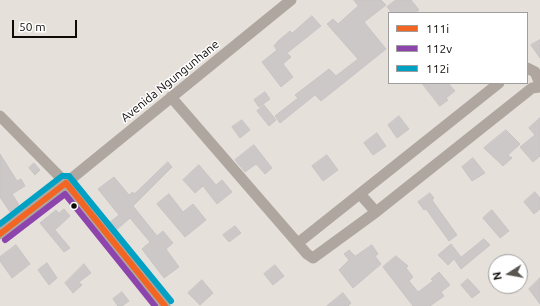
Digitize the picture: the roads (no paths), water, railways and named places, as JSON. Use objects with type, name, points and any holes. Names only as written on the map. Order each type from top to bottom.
[{"type":"street","name":"Avenida Ngungunhane","points":[[1,232],[66,183],[292,0]]},
{"type":"street","points":[[171,97],[307,254],[313,258],[316,258],[532,88],[540,85],[535,72],[528,68]]},
{"type":"street","points":[[298,243],[498,84]]},
{"type":"street","points":[[0,116],[66,183],[165,306]]},
{"type":"street","points":[[360,194],[376,212]]}]
